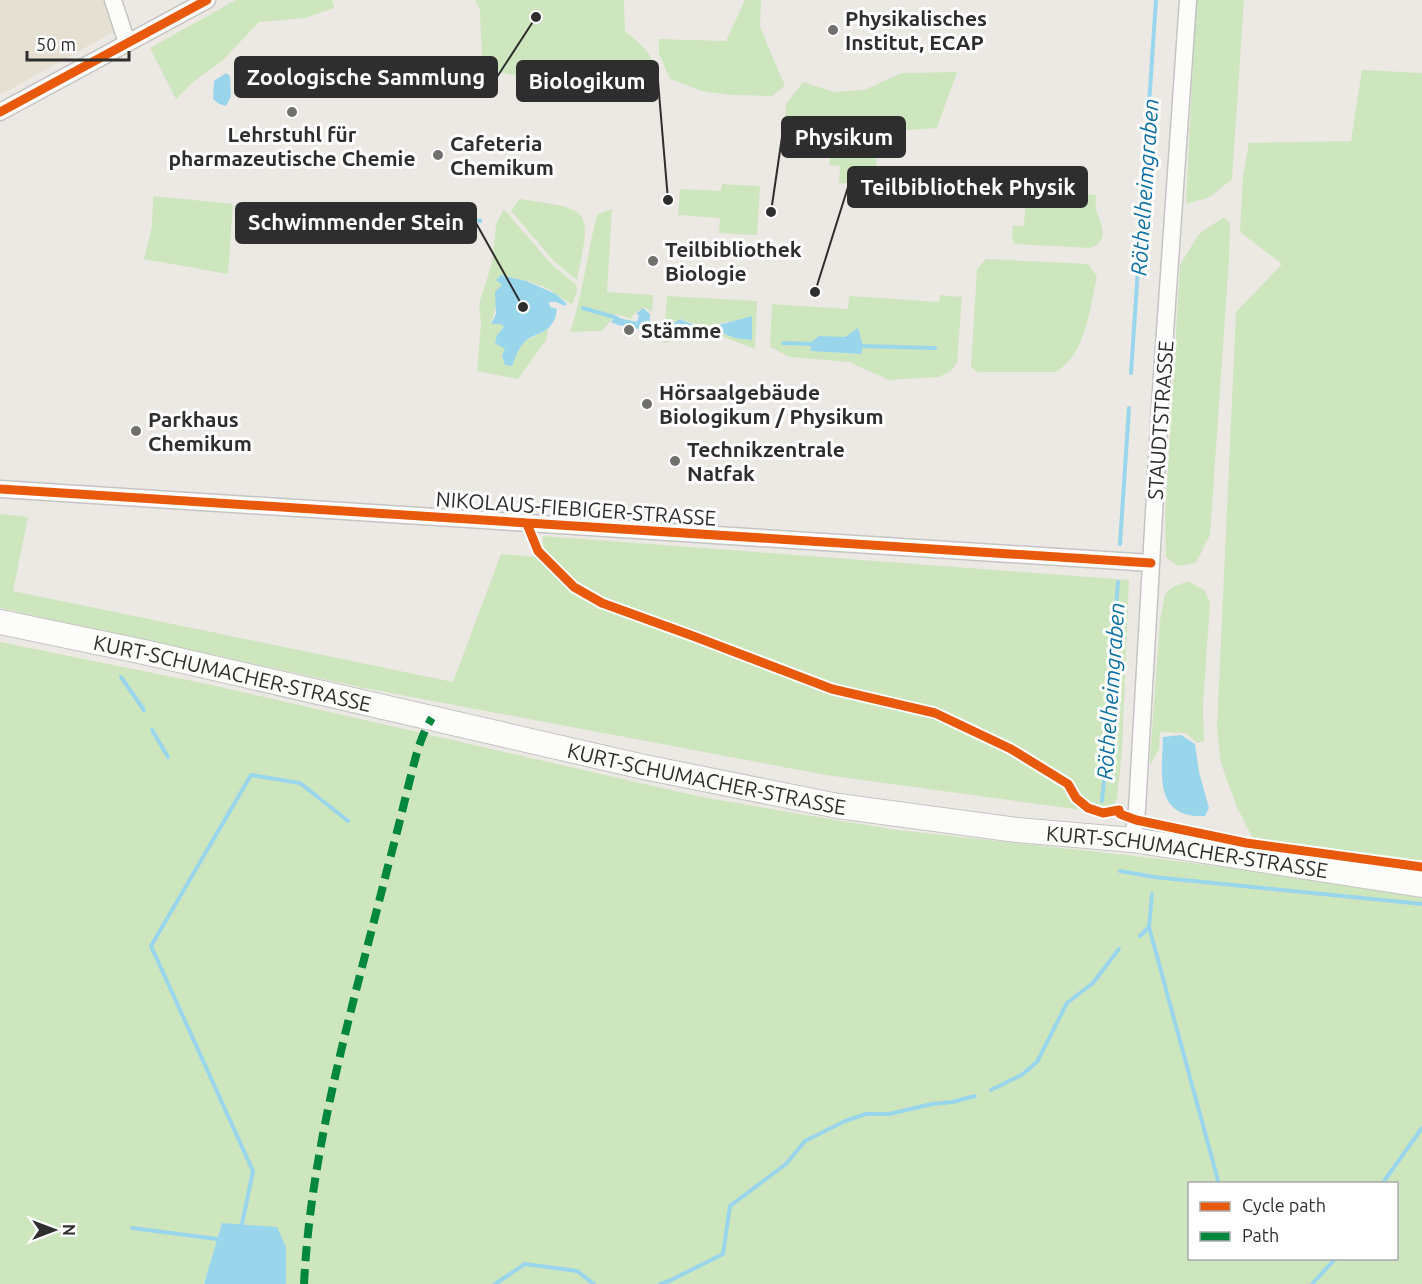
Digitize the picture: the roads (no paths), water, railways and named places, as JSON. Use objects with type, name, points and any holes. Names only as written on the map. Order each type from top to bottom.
[{"type":"main road","name":"KURT-SCHUMACHER-STRASSE","points":[[0,622],[155,654],[644,767],[838,806],[1017,830],[1133,840],[1422,885]]},
{"type":"street","points":[[113,0],[127,43]]},
{"type":"street","points":[[0,112],[207,0]]},
{"type":"street","name":"STAUDTSTRASSE","points":[[1133,840],[1137,809],[1188,0]]},
{"type":"street","name":"NIKOLAUS-FIEBIGER-STRASSE","points":[[0,489],[1151,563]]},
{"type":"water","points":[[226,73],[230,76],[231,96],[226,106],[213,99],[214,81]]},
{"type":"water","points":[[341,210],[482,219],[482,223],[341,215]]},
{"type":"water","points":[[501,275],[526,281],[556,294],[567,304],[565,306],[549,302],[550,307],[557,309],[552,324],[548,329],[522,345],[512,366],[505,365],[502,356],[505,349],[495,343],[497,335],[504,327],[501,324],[491,324],[496,314],[495,292],[502,285],[496,280]]},
{"type":"water","points":[[643,308],[650,314],[650,331],[611,322],[615,317],[637,322],[639,315],[636,314]]},
{"type":"water","points":[[752,316],[752,340],[735,338],[719,332],[701,331],[692,335],[676,333],[673,324],[680,319],[699,327],[715,326]]},
{"type":"water","points":[[858,328],[863,346],[861,354],[811,351],[810,343],[819,336],[845,337]]},
{"type":"water","points":[[1181,735],[1195,744],[1199,772],[1209,808],[1205,816],[1188,815],[1176,810],[1164,791],[1163,737]]},
{"type":"water","points":[[222,1223],[277,1227],[286,1247],[286,1284],[204,1284]]},
{"type":"waterway","name":"Röthelheimgraben","points":[[1131,373],[1156,0]]},
{"type":"waterway","points":[[583,308],[617,318]]},
{"type":"waterway","points":[[783,343],[813,344]]},
{"type":"waterway","points":[[859,346],[935,348]]},
{"type":"waterway","name":"Röthelheimgraben","points":[[1120,544],[1129,408]]},
{"type":"waterway","name":"Röthelheimgraben","points":[[1102,801],[1118,582]]},
{"type":"waterway","points":[[121,677],[144,710]]},
{"type":"waterway","points":[[152,730],[168,757]]},
{"type":"waterway","points":[[242,1224],[253,1171],[151,946],[251,775],[300,783],[348,821]]},
{"type":"waterway","points":[[1120,871],[1154,877],[1422,904]]},
{"type":"waterway","points":[[1152,894],[1149,927],[1218,1182]]},
{"type":"waterway","points":[[1140,936],[1149,927]]},
{"type":"waterway","points":[[991,1090],[1023,1074],[1037,1062],[1067,1003],[1093,983],[1119,949]]},
{"type":"waterway","points":[[660,1284],[723,1254],[730,1206],[786,1164],[805,1141],[845,1121],[866,1114],[889,1114],[975,1096]]},
{"type":"waterway","points":[[1383,1182],[1422,1128]]},
{"type":"waterway","points":[[132,1228],[217,1239]]},
{"type":"waterway","points":[[1312,1284],[1334,1260]]},
{"type":"waterway","points":[[495,1284],[525,1264],[577,1271],[594,1284]]},
{"type":"place","name":"Zoologische Sammlung","points":[[536,17]]},
{"type":"place","name":"Physikalisches Institut, ECAP","points":[[833,30]]},
{"type":"place","name":"Lehrstuhl für pharmazeutische Chemie","points":[[292,112]]},
{"type":"place","name":"Cafeteria Chemikum","points":[[438,155]]},
{"type":"place","name":"Biologikum","points":[[668,200]]},
{"type":"place","name":"Physikum","points":[[771,212]]},
{"type":"place","name":"Teilbibliothek Biologie","points":[[653,261]]},
{"type":"place","name":"Teilbibliothek Physik","points":[[815,292]]},
{"type":"place","name":"Schwimmender Stein","points":[[523,307]]},
{"type":"place","name":"Stämme","points":[[629,330]]},
{"type":"place","name":"Hörsaalgebäude Biologikum / Physikum","points":[[647,404]]},
{"type":"place","name":"Parkhaus Chemikum","points":[[136,431]]},
{"type":"place","name":"Technikzentrale Natfak","points":[[675,461]]}]
